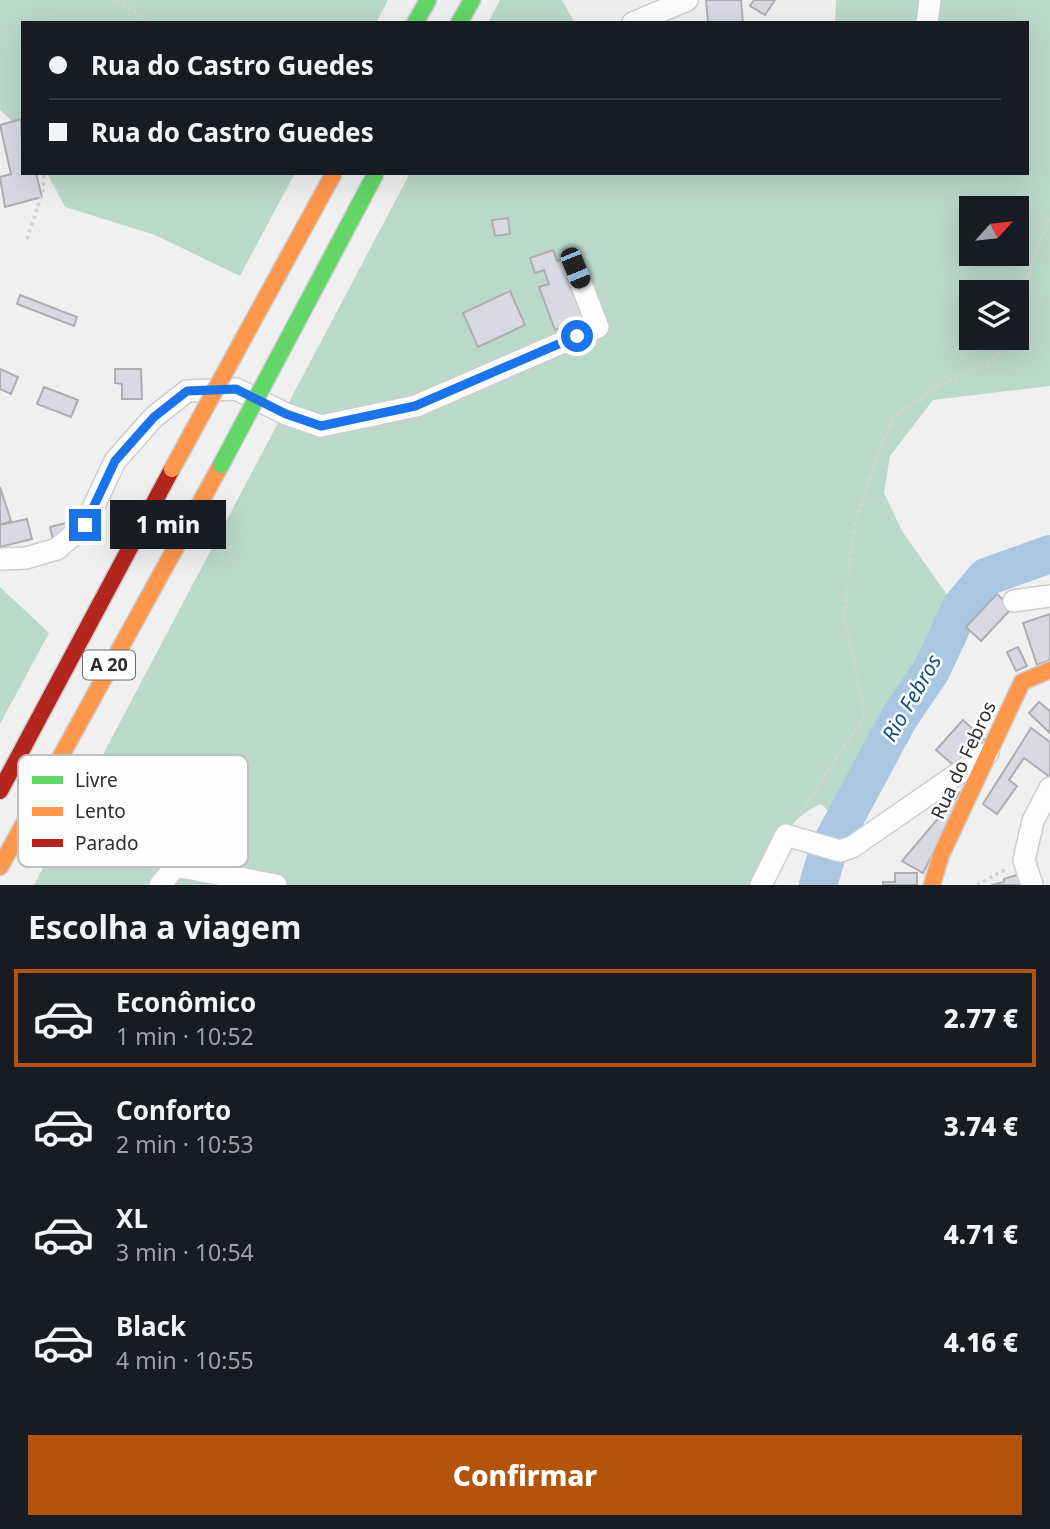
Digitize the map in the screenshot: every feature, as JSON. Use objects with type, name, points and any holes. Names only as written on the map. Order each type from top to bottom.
[{"type":"main road","points":[[416,21],[428,0]]},
{"type":"main road","points":[[460,21],[472,0]]},
{"type":"main road","name":"A 20","points":[[19,755],[333,175]]},
{"type":"main road","name":"A 20","points":[[62,755],[221,465],[375,175]]},
{"type":"main road","name":"Rua do Febros","points":[[932,885],[942,855],[1022,682],[1050,670]]},
{"type":"main road","name":"A 20","points":[[0,791],[18,757]]},
{"type":"main road","name":"A 20","points":[[0,867],[18,834]]},
{"type":"street","points":[[638,21],[687,0]]},
{"type":"street","points":[[927,21],[930,0]]},
{"type":"street","points":[[0,559],[26,558],[57,549],[85,525],[115,461],[154,417],[187,391],[236,389],[286,414],[321,426],[415,406],[598,327],[575,268]]},
{"type":"street","points":[[1014,601],[1050,596]]},
{"type":"street","points":[[761,885],[786,835],[829,848],[852,847],[990,752]]},
{"type":"street","points":[[1032,885],[1024,860],[1033,821],[1050,788]]},
{"type":"street","points":[[160,885],[175,867]]},
{"type":"street","points":[[181,867],[276,885]]},
{"type":"path","points":[[116,0],[150,21]]},
{"type":"path","points":[[27,239],[43,191],[44,175]]},
{"type":"path","points":[[1027,280],[1050,215]]},
{"type":"path","points":[[786,835],[866,715],[844,616],[854,526],[893,419],[932,388],[992,360],[1000,350]]},
{"type":"path","points":[[977,885],[1024,860]]},
{"type":"green space","points":[[0,0],[388,0],[377,21],[21,21],[21,129],[0,110]]},
{"type":"green space","points":[[500,0],[562,0],[574,21],[489,21]]},
{"type":"green space","points":[[836,0],[1050,0],[1050,386],[933,400],[890,456],[884,493],[902,531],[960,613],[909,714],[855,835],[821,804],[809,810],[782,837],[761,885],[34,885],[44,867],[248,867],[248,755],[103,755],[409,175],[1029,175],[1029,21],[835,21]]},
{"type":"green space","points":[[48,175],[294,175],[240,276],[155,235],[65,207]]},
{"type":"green space","points":[[0,587],[49,633],[0,724]]},
{"type":"building","points":[[706,0],[741,0],[743,21],[708,21]]},
{"type":"building","points":[[754,0],[775,0],[765,15],[750,6]]},
{"type":"building","points":[[21,119],[21,175],[36,175],[42,197],[5,207],[0,177],[11,174],[0,125]]},
{"type":"building","points":[[508,218],[510,234],[495,236],[492,220]]},
{"type":"building","points":[[553,250],[557,261],[566,258],[587,318],[555,330],[539,287],[549,284],[544,270],[535,273],[530,258]]},
{"type":"building","points":[[510,291],[525,325],[478,347],[463,313]]},
{"type":"building","points":[[20,295],[77,317],[74,326],[17,304]]},
{"type":"building","points":[[0,369],[18,377],[11,394],[0,389]]},
{"type":"building","points":[[115,369],[141,369],[142,399],[122,399],[122,384],[115,383]]},
{"type":"building","points":[[44,387],[78,400],[71,417],[37,404]]},
{"type":"building","points":[[0,487],[11,521],[0,525]]},
{"type":"building","points":[[27,519],[32,539],[0,547],[0,525]]},
{"type":"building","points":[[66,523],[69,536],[53,540],[50,527]]},
{"type":"building","points":[[997,594],[1012,608],[981,641],[966,627]]},
{"type":"building","points":[[1050,614],[1050,660],[1037,665],[1023,623]]},
{"type":"building","points":[[1018,647],[1027,666],[1016,671],[1007,652]]},
{"type":"building","points":[[1039,702],[1050,711],[1050,733],[1029,713]]},
{"type":"building","points":[[963,720],[987,742],[960,771],[936,750]]},
{"type":"building","points":[[1031,728],[1050,742],[1050,777],[1024,758],[1009,780],[1017,786],[997,814],[983,804]]},
{"type":"building","points":[[969,782],[923,873],[902,861]]},
{"type":"building","points":[[895,873],[917,873],[917,885],[883,885],[883,882],[895,882]]},
{"type":"building","points":[[1020,874],[1023,885],[991,885],[1004,882],[1004,879]]},
{"type":"waterway","name":"Rio Febros","points":[[818,885],[829,848],[899,718],[931,671],[961,607],[986,577],[1050,554]]},
{"type":"traffic: fast","points":[[416,21],[428,0]]},
{"type":"traffic: fast","points":[[460,21],[472,0]]},
{"type":"traffic: fast","points":[[221,465],[375,175]]},
{"type":"traffic: slow","points":[[172,469],[333,175]]},
{"type":"traffic: slow","points":[[62,755],[221,465]]},
{"type":"traffic: slow","points":[[932,885],[941,855],[1022,682],[1050,670]]},
{"type":"traffic: slow","points":[[0,867],[18,834]]},
{"type":"traffic: jam","points":[[19,755],[172,469]]},
{"type":"traffic: jam","points":[[0,791],[18,757]]},
{"type":"route","points":[[85,525],[98,491],[115,461],[154,417],[187,391],[236,389],[286,414],[321,426],[415,406],[577,336]]}]
